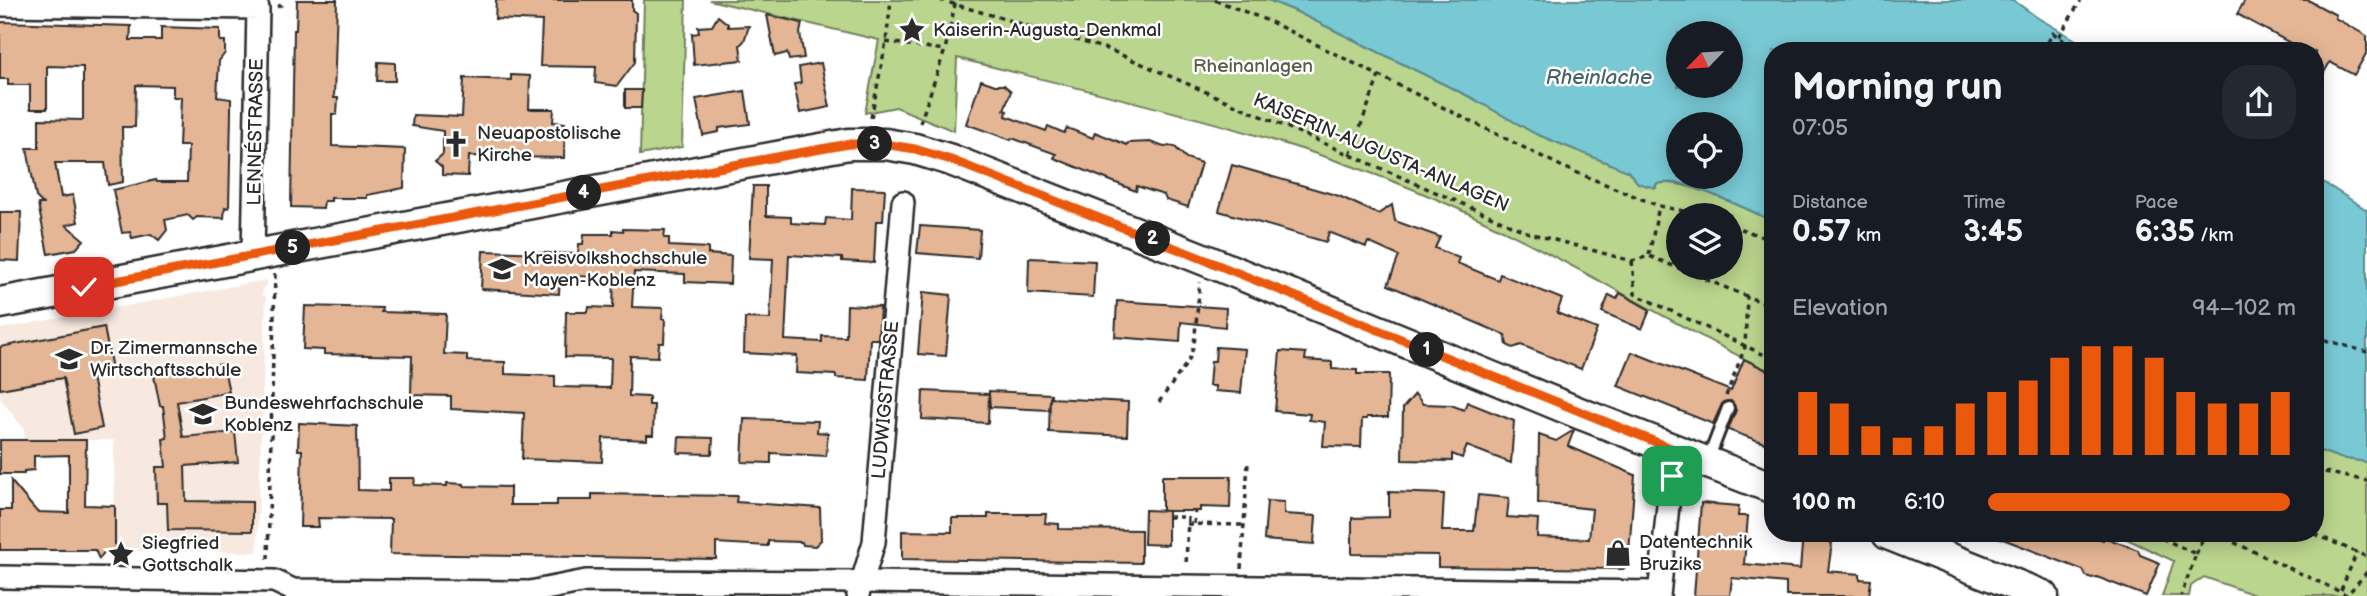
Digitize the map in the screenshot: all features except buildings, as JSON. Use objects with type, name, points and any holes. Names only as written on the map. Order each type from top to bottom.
[{"type":"street","name":"LENNÉSTRASSE","points":[[0,5],[258,8],[264,264]]},
{"type":"street","points":[[0,303],[264,264],[782,156],[849,144],[884,144],[915,149],[986,174],[1764,484]]},
{"type":"street","name":"LUDWIGSTRASSE","points":[[860,589],[874,542],[903,202]]},
{"type":"street","points":[[0,577],[293,590],[530,592],[586,581],[860,589],[1659,594],[1670,485],[1678,451]]},
{"type":"street","points":[[1905,542],[2003,589],[2043,596]]},
{"type":"lane","points":[[1707,462],[1728,408]]},
{"type":"path","points":[[871,118],[891,0]]},
{"type":"path","name":"KAISERIN-AUGUSTA-ANLAGEN","points":[[940,0],[956,2],[1110,50],[1529,233],[1632,261]]},
{"type":"path","points":[[1215,0],[1271,22],[1563,167],[1666,207]]},
{"type":"path","points":[[2059,37],[2081,0]]},
{"type":"path","points":[[920,123],[945,50],[956,2]]},
{"type":"path","points":[[2048,42],[2053,33],[2063,40],[2062,42]]},
{"type":"path","points":[[886,42],[945,50]]},
{"type":"path","points":[[1350,155],[1379,76]]},
{"type":"path","points":[[1649,256],[1659,206]]},
{"type":"path","points":[[1743,230],[1764,238]]},
{"type":"path","points":[[1764,303],[1649,256],[1632,261],[1635,294],[1764,355]]},
{"type":"path","points":[[264,264],[268,559]]},
{"type":"path","points":[[1159,402],[1189,359],[1194,345],[1199,285]]},
{"type":"path","points":[[1745,346],[1747,296]]},
{"type":"path","points":[[2324,340],[2367,352]]},
{"type":"path","points":[[1241,565],[1248,463]]},
{"type":"path","points":[[2324,472],[2367,481]]},
{"type":"path","points":[[1195,511],[1195,524]]},
{"type":"path","points":[[1168,517],[1188,517],[1186,568]]},
{"type":"path","points":[[1187,524],[1243,525]]},
{"type":"path","points":[[2324,538],[2367,557]]},
{"type":"path","points":[[2170,542],[2196,554]]},
{"type":"path","points":[[2181,596],[2201,542]]},
{"type":"path","points":[[2234,542],[2347,595],[2367,572]]},
{"type":"path","points":[[2341,590],[2357,552]]},
{"type":"shaded area","name":"Bundeswehrfachschule Koblenz","points":[[267,280],[262,296],[266,297],[257,552],[115,551],[114,440],[25,440],[24,429],[0,398],[0,329]]},
{"type":"green space","points":[[644,0],[686,0],[682,147],[640,155]]},
{"type":"green space","name":"Rheinanlagen","points":[[709,0],[1268,0],[1470,97],[1536,134],[1628,171],[1638,183],[1656,188],[1656,184],[1666,183],[1666,189],[1696,189],[1732,203],[1666,203],[1666,280],[1743,280],[1743,208],[1764,217],[1764,368],[1461,210],[1359,169],[1246,132],[957,58],[954,131],[896,107],[865,113],[879,40]]},
{"type":"green space","points":[[2324,452],[2367,462],[2367,596],[2258,596],[2204,577],[2191,586],[2189,596],[2162,596],[2174,561],[2133,542],[2324,542]]},
{"type":"water","name":"Rheinlache","points":[[1268,0],[2013,0],[2079,42],[1764,42],[1764,218],[1743,208],[1743,203],[1732,203],[1697,189],[1743,189],[1743,112],[1666,112],[1666,183],[1656,184],[1655,188],[1638,183],[1628,171],[1536,134],[1470,97]]},
{"type":"water","points":[[2324,183],[2367,210],[2367,462],[2324,452]]},
{"type":"place","name":"Kaiserin-Augusta-Denkmal","points":[[912,30]]},
{"type":"place","name":"Neuapostolische Kirche","points":[[456,144]]},
{"type":"place","name":"Kreisvolkshochschule Mayen-Koblenz","points":[[502,269]]},
{"type":"place","name":"Dr. Zimermannsche Wirtschaftsschule","points":[[69,359]]},
{"type":"place","name":"Bundeswehrfachschule Koblenz","points":[[203,414]]},
{"type":"place","name":"Datentechnik Bruziks","points":[[1618,553]]},
{"type":"place","name":"Siegfried Gottschalk","points":[[121,554]]},
{"type":"route","points":[[84,287],[849,144],[884,144],[915,149],[951,160],[1678,451],[1672,476]]}]
